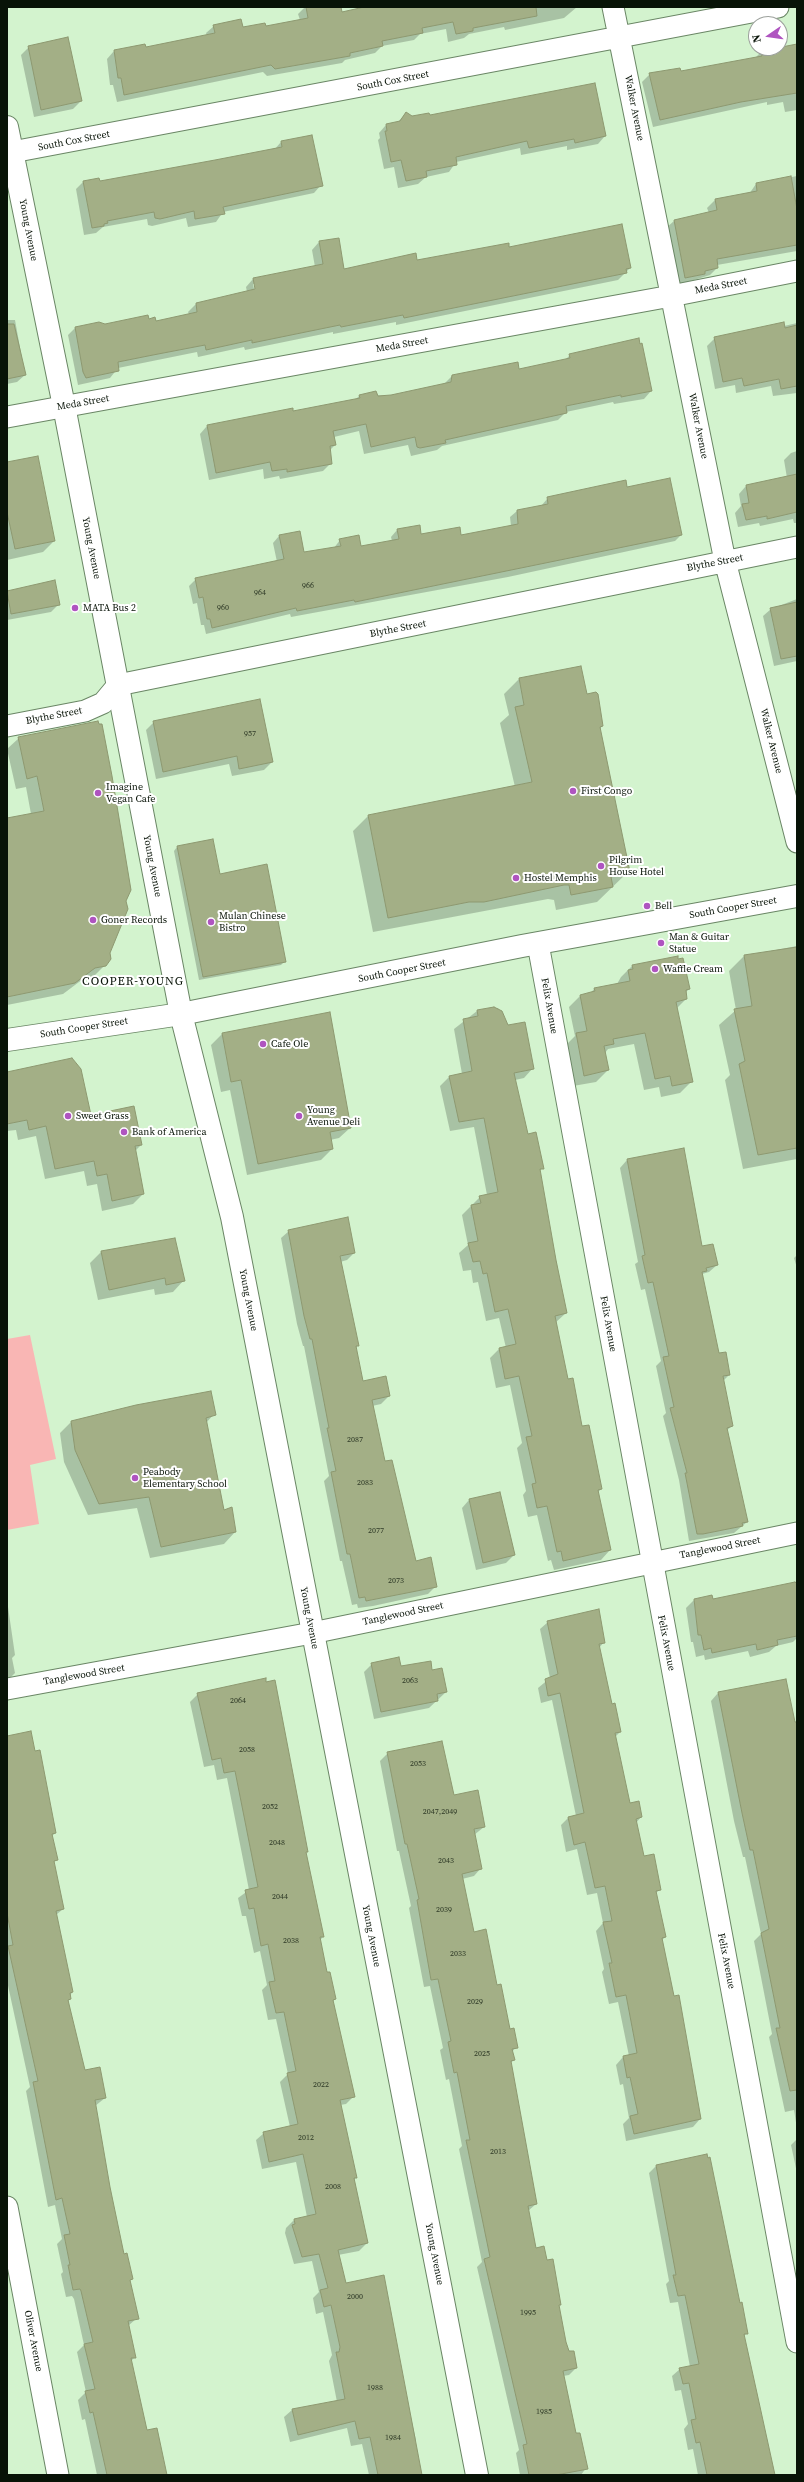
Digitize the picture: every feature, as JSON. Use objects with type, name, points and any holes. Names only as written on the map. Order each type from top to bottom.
[{"type":"street","name":"Walker Avenue","points":[[613,7],[725,561],[797,842]]},
{"type":"street","name":"South Cox Street","points":[[10,153],[778,7]]},
{"type":"street","name":"Young Avenue","points":[[7,127],[10,153],[64,406],[181,1014],[232,1217],[477,2475]]},
{"type":"street","name":"Meda Street","points":[[7,416],[672,296],[797,271]]},
{"type":"street","name":"Blythe Street","points":[[7,726],[85,711],[103,703],[118,685],[797,547]]},
{"type":"street","name":"South Cooper Street","points":[[7,1040],[181,1014],[538,944],[797,896]]},
{"type":"street","name":"Felix Avenue","points":[[538,944],[651,1562],[797,2342]]},
{"type":"street","name":"Tanglewood Street","points":[[7,1689],[312,1633],[797,1533]]},
{"type":"street","name":"Oliver Avenue","points":[[7,2207],[58,2475]]},
{"type":"shaded area","points":[[30,1335],[56,1459],[30,1465],[39,1524],[7,1530],[7,1339]]},
{"type":"building","points":[[306,7],[341,7],[342,12],[364,7],[536,7],[537,16],[473,28],[473,31],[456,34],[453,22],[422,28],[423,33],[382,41],[383,46],[350,53],[350,56],[275,69],[271,65],[124,95],[121,78],[118,78],[114,50],[145,44],[146,47],[215,33],[213,25],[241,19],[243,27],[265,23],[266,26],[308,18]]},
{"type":"building","points":[[68,37],[82,101],[41,110],[28,46]]},
{"type":"building","points":[[797,44],[797,93],[741,102],[660,120],[649,73],[680,68],[681,71],[762,56],[788,56],[788,46]]},
{"type":"building","points":[[595,83],[606,136],[575,143],[574,139],[529,148],[527,141],[456,157],[457,165],[426,171],[427,177],[406,181],[401,160],[391,162],[385,131],[387,131],[386,124],[400,121],[406,112],[412,116],[429,113],[430,115]]},
{"type":"building","points":[[312,135],[323,186],[223,207],[225,214],[195,219],[194,211],[160,219],[155,218],[154,212],[107,221],[108,223],[104,224],[104,226],[92,228],[83,181],[99,178],[100,181],[282,147],[281,141]]},
{"type":"building","points":[[791,176],[797,209],[797,245],[717,259],[718,268],[705,271],[705,274],[685,278],[674,220],[717,210],[715,199],[757,191],[756,183]]},
{"type":"building","points":[[622,224],[631,268],[626,269],[627,273],[404,318],[403,315],[341,327],[340,325],[252,343],[252,340],[206,350],[205,345],[153,355],[118,362],[119,371],[86,378],[83,372],[75,327],[99,322],[105,324],[148,315],[149,319],[155,317],[156,321],[197,312],[196,303],[255,289],[253,278],[323,264],[319,241],[339,238],[344,269],[416,253],[417,260],[509,243],[509,247]]},
{"type":"building","points":[[784,322],[785,328],[797,325],[797,386],[781,389],[779,379],[744,386],[742,378],[723,382],[714,337]]},
{"type":"building","points":[[7,324],[14,324],[26,375],[7,379]]},
{"type":"building","points":[[639,338],[640,344],[642,343],[652,391],[621,397],[621,395],[566,406],[567,413],[445,440],[446,443],[420,448],[417,447],[415,437],[371,447],[366,424],[333,431],[336,445],[330,446],[332,464],[287,472],[287,469],[272,471],[270,462],[216,473],[207,425],[293,408],[293,411],[360,398],[359,395],[376,391],[378,396],[391,395],[451,382],[452,375],[518,362],[519,369],[570,358],[569,354]]},
{"type":"building","points":[[38,456],[55,541],[15,549],[7,512],[7,462]]},
{"type":"building","points":[[797,474],[797,512],[767,519],[767,516],[746,520],[742,504],[749,503],[746,485]]},
{"type":"building","points":[[670,478],[682,535],[355,602],[354,600],[297,611],[296,608],[212,628],[210,619],[207,619],[203,597],[199,598],[195,578],[284,559],[279,535],[300,531],[304,552],[341,546],[339,539],[359,535],[361,546],[399,539],[397,529],[420,525],[421,534],[460,527],[461,535],[518,524],[517,510],[548,504],[547,497],[626,480],[627,487]]},
{"type":"building","points":[[55,580],[60,605],[11,614],[7,591]]},
{"type":"building","points":[[797,602],[797,656],[781,659],[770,608]]},
{"type":"building","name":"First Congo","points":[[581,666],[587,694],[596,692],[598,694],[603,726],[600,727],[630,872],[611,877],[613,887],[571,895],[569,885],[564,885],[484,902],[469,902],[388,918],[368,815],[532,782],[515,707],[524,705],[519,678]]},
{"type":"building","points":[[260,699],[273,762],[239,769],[237,756],[163,772],[153,721]]},
{"type":"building","points":[[98,721],[99,724],[102,724],[131,890],[126,901],[128,909],[110,953],[111,959],[106,966],[95,968],[75,983],[7,997],[7,818],[44,811],[37,776],[27,779],[18,737]]},
{"type":"building","points":[[213,839],[220,874],[267,864],[286,962],[203,977],[177,846]]},
{"type":"building","points":[[797,947],[797,1148],[758,1155],[739,1064],[745,1061],[734,1009],[752,1006],[744,955]]},
{"type":"building","points":[[678,956],[678,959],[683,958],[690,989],[686,990],[687,999],[676,1002],[693,1082],[672,1086],[670,1076],[655,1079],[645,1033],[613,1039],[614,1044],[604,1046],[609,1070],[584,1076],[576,1033],[587,1031],[580,995],[595,991],[594,988],[630,981],[628,970],[633,969],[632,965]]},
{"type":"building","points":[[494,1007],[502,1011],[508,1025],[525,1022],[534,1069],[514,1073],[528,1134],[536,1132],[544,1169],[540,1169],[567,1313],[555,1316],[568,1379],[573,1378],[582,1426],[589,1425],[602,1489],[598,1490],[611,1550],[563,1561],[561,1551],[557,1552],[547,1506],[537,1508],[532,1484],[536,1483],[526,1437],[532,1436],[519,1376],[505,1379],[499,1348],[516,1344],[508,1309],[495,1312],[487,1273],[483,1274],[480,1261],[473,1262],[468,1243],[478,1241],[471,1205],[481,1203],[479,1196],[498,1192],[484,1118],[459,1122],[449,1076],[472,1071],[463,1019],[478,1016],[477,1010]]},
{"type":"building","points":[[330,1012],[351,1128],[330,1132],[333,1149],[258,1164],[241,1080],[231,1082],[222,1033]]},
{"type":"building","points":[[72,1058],[81,1069],[91,1115],[134,1106],[142,1145],[135,1146],[144,1194],[112,1201],[107,1174],[97,1176],[94,1161],[55,1169],[46,1126],[29,1130],[27,1120],[7,1124],[7,1072]]},
{"type":"building","points":[[684,1148],[702,1246],[713,1244],[718,1265],[706,1268],[707,1271],[702,1272],[719,1353],[726,1352],[730,1375],[723,1376],[733,1426],[727,1428],[748,1522],[742,1523],[743,1526],[703,1534],[697,1534],[685,1473],[687,1473],[670,1408],[674,1407],[663,1357],[669,1356],[653,1282],[648,1283],[642,1256],[645,1255],[627,1159]]},
{"type":"building","points":[[348,1217],[355,1253],[340,1256],[359,1346],[356,1346],[363,1381],[386,1376],[390,1396],[372,1400],[385,1461],[392,1460],[416,1561],[431,1557],[437,1587],[366,1601],[365,1597],[359,1598],[350,1554],[347,1554],[331,1472],[336,1471],[327,1428],[329,1428],[312,1339],[310,1339],[304,1316],[288,1230]]},
{"type":"building","points":[[175,1238],[185,1281],[166,1285],[165,1278],[109,1290],[101,1251]]},
{"type":"building","name":"Peabody Elementary School","points":[[211,1391],[216,1415],[206,1418],[224,1510],[232,1507],[236,1532],[161,1547],[149,1497],[99,1504],[75,1450],[71,1421],[136,1405]]},
{"type":"building","points":[[500,1492],[515,1555],[483,1563],[469,1499]]},
{"type":"building","points":[[795,1582],[797,1584],[797,1636],[777,1640],[778,1645],[757,1650],[756,1644],[712,1653],[711,1648],[704,1650],[701,1635],[698,1635],[694,1599],[712,1595],[713,1599]]},
{"type":"building","points":[[599,1609],[605,1643],[599,1644],[612,1704],[615,1703],[621,1732],[615,1733],[630,1803],[639,1801],[642,1817],[636,1819],[644,1856],[654,1854],[661,1890],[656,1891],[666,1937],[662,1938],[674,1996],[679,1995],[701,2119],[634,2134],[630,2116],[638,2114],[630,2077],[627,2078],[623,2056],[637,2053],[626,1995],[616,1997],[609,1963],[612,1963],[603,1922],[612,1921],[605,1886],[595,1888],[585,1842],[574,1845],[568,1817],[584,1813],[560,1693],[548,1696],[545,1679],[558,1674],[547,1621]]},
{"type":"building","points":[[399,1657],[401,1666],[431,1661],[432,1670],[442,1668],[447,1692],[437,1694],[438,1701],[381,1712],[371,1663]]},
{"type":"building","points":[[266,1678],[266,1682],[275,1680],[308,1852],[306,1852],[324,1937],[320,1937],[327,1972],[330,1972],[336,1999],[333,2000],[355,2097],[340,2100],[357,2178],[354,2178],[368,2243],[338,2250],[346,2283],[384,2275],[422,2475],[378,2475],[370,2437],[359,2439],[355,2421],[298,2435],[292,2409],[345,2399],[336,2352],[339,2352],[340,2347],[331,2305],[324,2307],[320,2290],[328,2288],[319,2254],[302,2257],[292,2225],[295,2224],[294,2219],[316,2214],[303,2154],[269,2162],[263,2132],[298,2124],[287,2073],[296,2071],[284,2012],[276,2013],[269,1982],[275,1981],[268,1944],[261,1946],[254,1908],[249,1909],[245,1890],[258,1887],[235,1771],[224,1773],[221,1758],[212,1760],[197,1693]]},
{"type":"building","points":[[786,1679],[795,1722],[797,1722],[797,2090],[790,2091],[776,2028],[780,2028],[761,1933],[769,1929],[753,1850],[750,1850],[742,1813],[718,1692]]},
{"type":"building","points":[[31,1731],[35,1751],[40,1750],[56,1833],[52,1834],[58,1860],[54,1861],[64,1909],[56,1911],[73,1992],[70,1993],[71,1999],[68,2000],[85,2070],[100,2067],[106,2098],[95,2100],[110,2187],[124,2254],[127,2253],[133,2279],[130,2280],[139,2319],[128,2321],[136,2358],[131,2358],[147,2430],[157,2428],[167,2475],[107,2475],[93,2412],[90,2413],[85,2391],[95,2389],[84,2344],[93,2342],[81,2291],[80,2289],[73,2290],[64,2235],[70,2234],[62,2198],[56,2200],[33,2082],[38,2081],[8,1946],[13,1945],[7,1913],[7,1736]]},
{"type":"building","points":[[442,1741],[454,1795],[478,1790],[485,1827],[474,1829],[482,1869],[462,1874],[474,1932],[486,1929],[497,1985],[501,1984],[510,2029],[514,2028],[518,2048],[512,2049],[515,2060],[511,2061],[537,2204],[528,2206],[536,2248],[544,2246],[547,2260],[553,2259],[566,2342],[569,2351],[574,2351],[577,2368],[563,2371],[576,2433],[580,2433],[588,2469],[556,2475],[529,2475],[523,2445],[527,2444],[484,2259],[490,2257],[466,2140],[470,2140],[457,2072],[454,2073],[448,2042],[451,2041],[438,1979],[431,1980],[417,1900],[419,1899],[407,1844],[405,1844],[387,1752]]},
{"type":"building","points":[[707,2154],[708,2158],[710,2157],[740,2303],[742,2302],[748,2334],[744,2334],[775,2475],[707,2475],[700,2442],[696,2443],[691,2420],[696,2419],[689,2383],[683,2384],[679,2368],[699,2364],[685,2295],[678,2296],[673,2275],[676,2275],[656,2165]]},
{"type":"place","name":"MATA Bus 2","points":[[75,608]]},
{"type":"place","name":"First Congo","points":[[573,791]]},
{"type":"place","name":"Imagine Vegan Cafe","points":[[98,793]]},
{"type":"place","name":"Pilgrim House Hotel","points":[[601,866]]},
{"type":"place","name":"Hostel Memphis","points":[[516,878]]},
{"type":"place","name":"Bell","points":[[647,906]]},
{"type":"place","name":"Goner Records","points":[[93,920]]},
{"type":"place","name":"Mulan Chinese Bistro","points":[[211,922]]},
{"type":"place","name":"Man & Guitar Statue","points":[[661,943]]},
{"type":"place","name":"Waffle Cream","points":[[655,969]]},
{"type":"place","name":"Cafe Ole","points":[[263,1044]]},
{"type":"place","name":"Sweet Grass","points":[[68,1116]]},
{"type":"place","name":"Young Avenue Deli","points":[[299,1116]]},
{"type":"place","name":"Bank of America","points":[[124,1132]]},
{"type":"place","name":"Peabody Elementary School","points":[[135,1478]]},
{"type":"district","name":"COOPER-YOUNG","points":[[133,982]]}]
